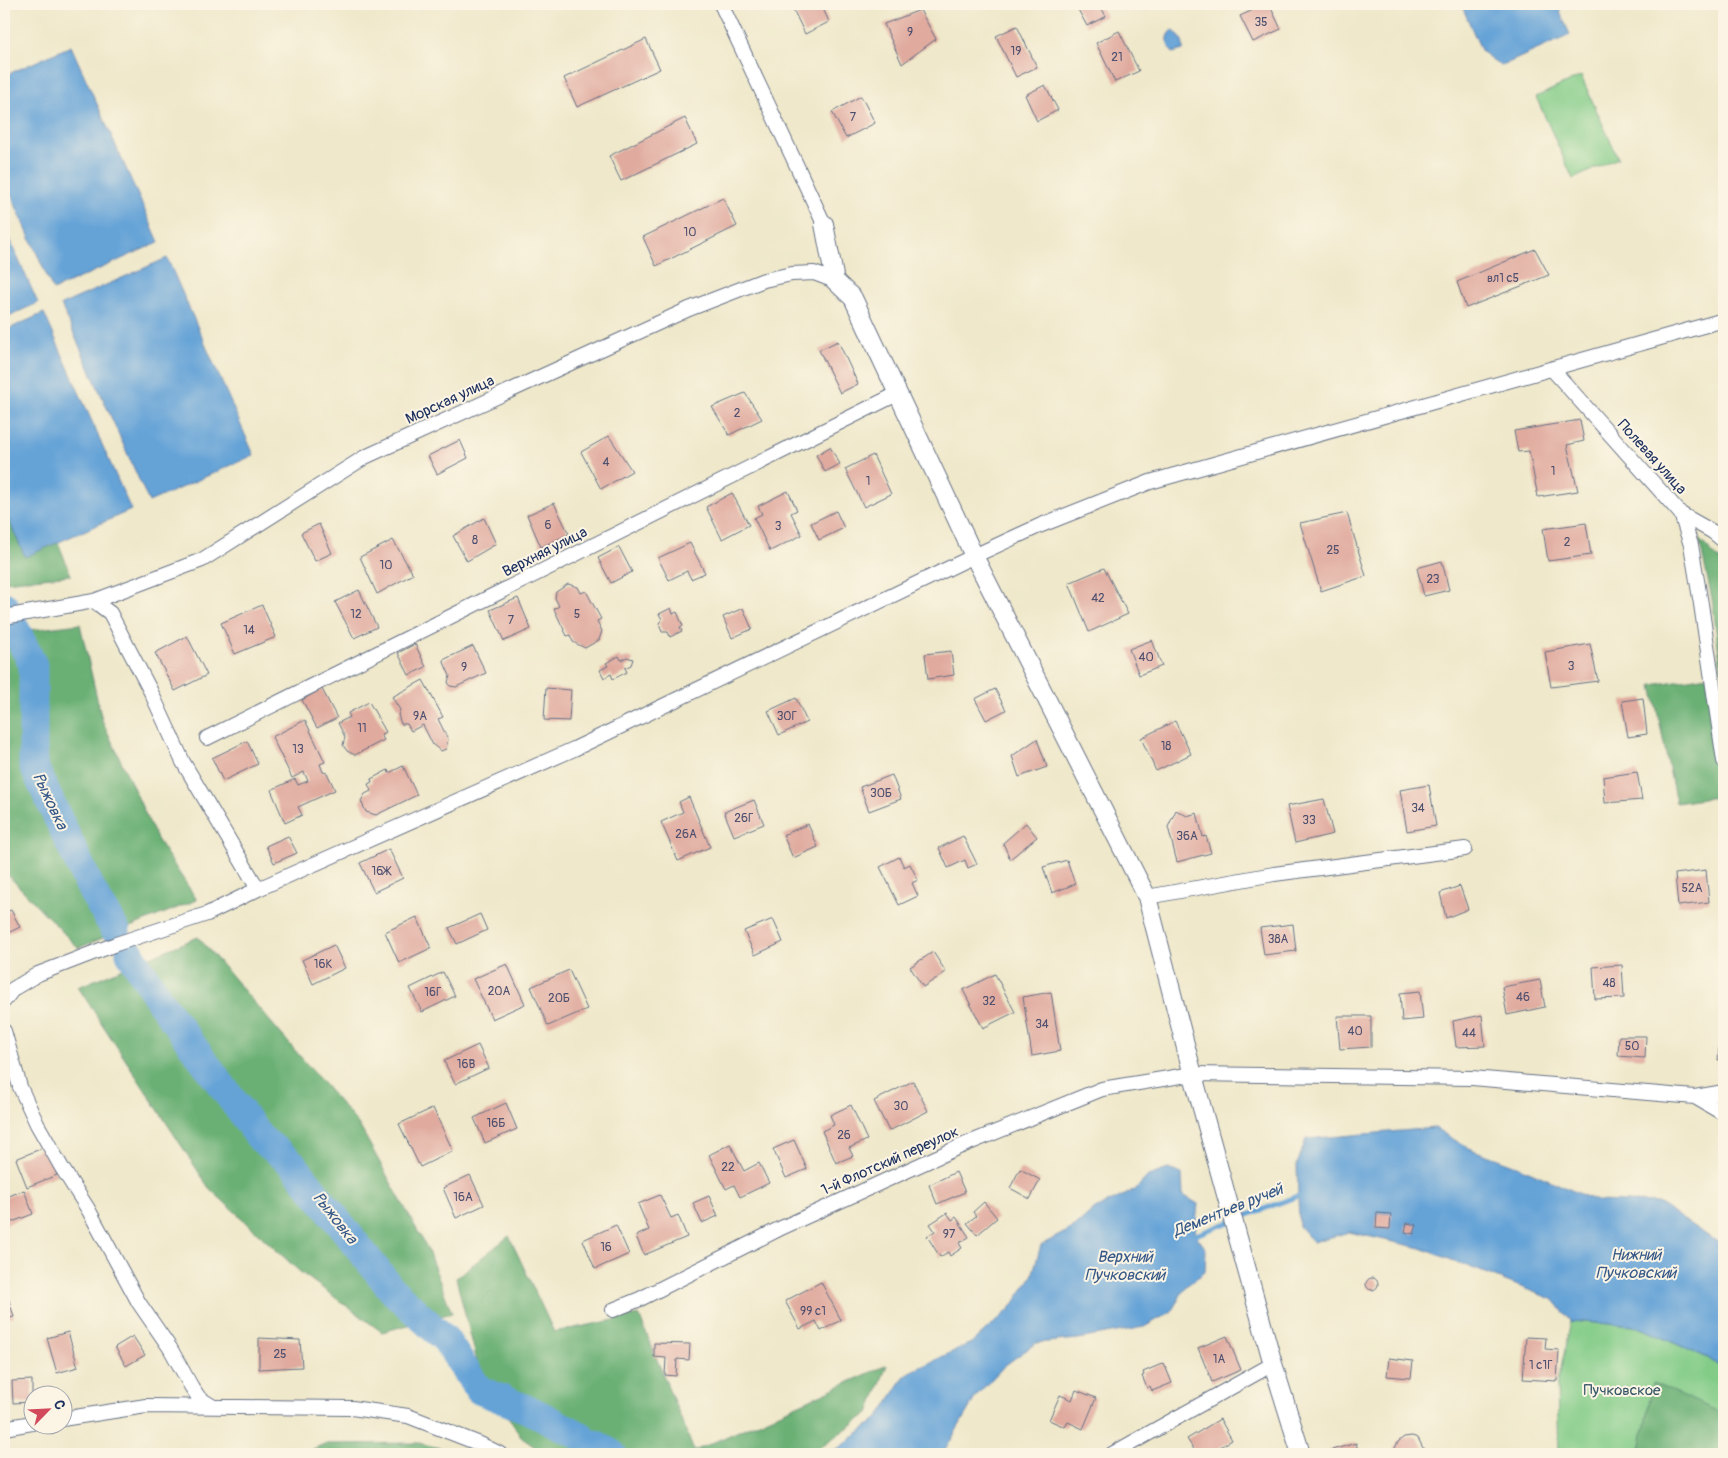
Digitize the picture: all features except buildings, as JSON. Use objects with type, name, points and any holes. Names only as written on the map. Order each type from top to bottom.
[{"type":"street","points":[[721,4],[824,224],[835,281],[853,298],[974,556],[1147,897],[1193,1074],[1273,1364],[1301,1454]]},
{"type":"street","name":"Морская улица","points":[[4,617],[94,601],[202,560],[365,457],[689,309],[764,280],[792,274],[814,273],[835,281]]},
{"type":"street","points":[[4,1001],[14,989],[38,974],[116,944],[207,914],[574,749],[1039,526],[1150,482],[1724,320]]},
{"type":"street","name":"Полевая улица","points":[[1552,369],[1681,514],[1690,545],[1701,604],[1724,761]]},
{"type":"street","name":"Верхняя улица","points":[[207,738],[897,394]]},
{"type":"street","points":[[1681,514],[1713,532],[1724,541]]},
{"type":"street","points":[[94,601],[110,613],[151,692],[183,762],[258,890]]},
{"type":"street","points":[[1147,897],[1274,874],[1465,849]]},
{"type":"street","points":[[4,1031],[20,1087],[37,1124],[88,1209],[139,1303],[170,1348],[199,1398],[212,1406]]},
{"type":"street","name":"1-й Флотский переулок","points":[[612,1310],[640,1299],[779,1229],[959,1147],[1102,1089],[1193,1074],[1472,1078],[1696,1097]]},
{"type":"street","points":[[1696,1097],[1724,1092]]},
{"type":"street","points":[[1696,1097],[1724,1114]]},
{"type":"street","points":[[1112,1454],[1273,1364]]},
{"type":"street","points":[[72,1417],[146,1406],[352,1408],[408,1416],[480,1444],[500,1454]]},
{"type":"street","points":[[4,1428],[22,1425]]},
{"type":"green space","points":[[1581,76],[1618,158],[1573,179],[1536,97]]},
{"type":"green space","points":[[4,406],[71,575],[4,582]]},
{"type":"green space","points":[[1699,539],[1724,565],[1724,692],[1712,599]]},
{"type":"green space","points":[[80,624],[102,720],[157,839],[197,900],[78,948],[4,871],[4,633]]},
{"type":"green space","points":[[1707,676],[1723,796],[1676,803],[1652,685]]},
{"type":"green space","points":[[198,937],[359,1125],[426,1246],[452,1313],[382,1332],[299,1271],[209,1188],[78,987]]},
{"type":"green space","points":[[509,1236],[554,1332],[639,1315],[694,1451],[887,1365],[869,1413],[810,1454],[545,1454],[522,1438],[480,1373],[456,1278]]},
{"type":"green space","name":"Пучковское","points":[[1571,1321],[1636,1326],[1708,1358],[1724,1370],[1724,1454],[1559,1454],[1557,1387]]},
{"type":"green space","points":[[1653,1383],[1724,1414],[1724,1454],[1639,1454]]},
{"type":"green space","points":[[419,1443],[465,1454],[302,1454],[324,1444]]},
{"type":"water","points":[[1461,4],[1557,4],[1570,35],[1501,66],[1482,52]]},
{"type":"water","points":[[1173,30],[1181,38],[1183,50],[1173,53],[1169,48],[1168,42],[1170,32]]},
{"type":"water","points":[[71,46],[159,242],[53,290],[4,179],[4,76]]},
{"type":"water","points":[[4,227],[38,303],[4,318]]},
{"type":"water","points":[[167,258],[254,455],[149,502],[61,305]]},
{"type":"water","points":[[44,313],[131,510],[25,557],[4,509],[4,331]]},
{"type":"water","name":"Нижний Пучковский","points":[[1435,1128],[1468,1148],[1522,1168],[1596,1201],[1658,1203],[1714,1240],[1724,1242],[1724,1370],[1708,1358],[1636,1326],[1571,1321],[1554,1300],[1421,1248],[1349,1232],[1313,1242],[1299,1226],[1297,1165],[1306,1139]],"holes":[[[1378,1213],[1391,1214],[1389,1229],[1376,1228]]]},
{"type":"water","name":"Верхний Пучковский","points":[[1168,1169],[1182,1174],[1183,1195],[1198,1204],[1195,1234],[1206,1249],[1205,1272],[1186,1286],[1171,1312],[1144,1327],[1078,1339],[1036,1343],[1004,1366],[976,1396],[943,1454],[825,1454],[840,1447],[878,1418],[906,1374],[973,1342],[1010,1309],[1032,1276],[1041,1245],[1075,1227],[1095,1209],[1135,1190],[1148,1176]]},
{"type":"waterway","name":"Рыжовка","points":[[4,606],[33,665],[33,765],[93,893],[116,931]]},
{"type":"waterway","name":"Рыжовка","points":[[130,953],[162,1004],[260,1138],[292,1163],[393,1291],[445,1339],[479,1390],[534,1412],[581,1436]]},
{"type":"waterway","name":"Дементьев ручей","points":[[1190,1237],[1298,1196],[1304,1196]]},
{"type":"waterway","name":"Рыжовка","points":[[595,1444],[612,1454]]}]
